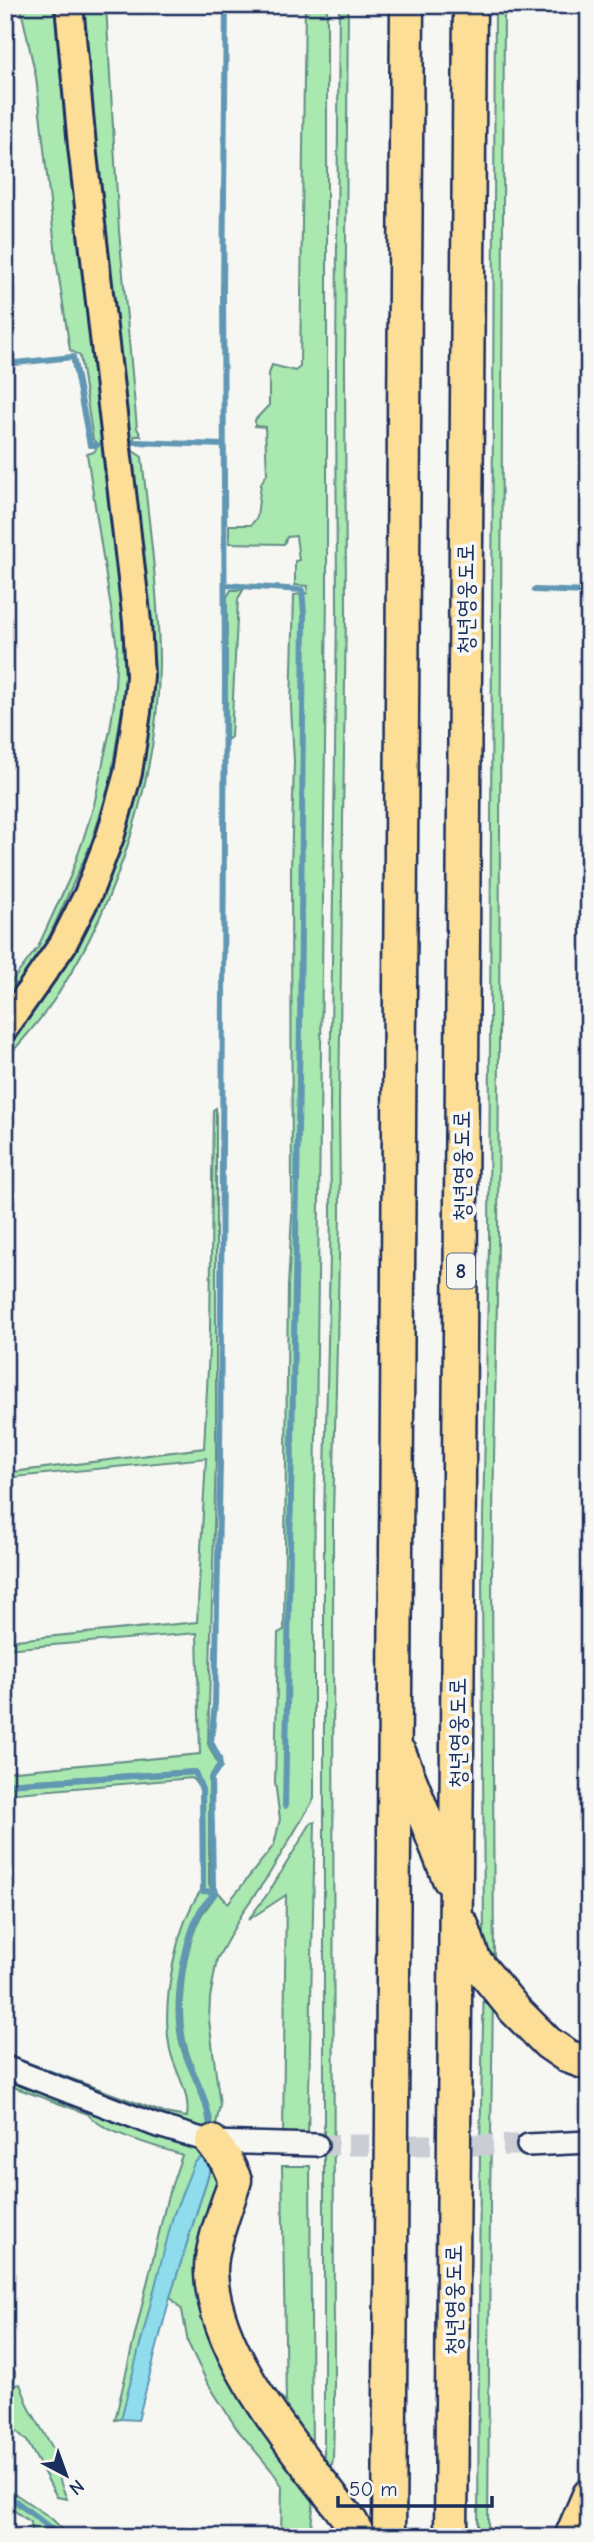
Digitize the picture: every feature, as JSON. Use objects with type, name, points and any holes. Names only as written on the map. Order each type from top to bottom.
[{"type":"highway","points":[[388,2537],[407,5]]},
{"type":"highway","name":"청년영웅도로","points":[[451,2537],[470,5]]},
{"type":"highway","points":[[394,1738],[456,1896],[464,1934],[474,1960],[515,2010],[548,2043],[567,2056],[589,2064]]},
{"type":"highway","points":[[212,2142],[226,2160],[235,2180],[219,2228],[211,2271],[217,2313],[252,2388],[351,2522],[359,2537]]},
{"type":"highway","points":[[571,2537],[589,2495]]},
{"type":"main road","points":[[5,1027],[63,944],[100,866],[128,773],[140,676],[136,609],[82,146],[69,5]]},
{"type":"street","points":[[5,2067],[155,2124],[212,2142],[317,2145]]},
{"type":"street","points":[[528,2146],[589,2142]]},
{"type":"green space","points":[[20,5],[56,5],[58,14],[127,658],[126,684],[110,783],[91,844],[40,957],[5,1007],[5,990],[38,947],[70,877],[94,805],[114,704],[117,647],[87,454],[94,452],[99,444],[93,440],[80,356],[70,350],[57,265],[36,77]]},
{"type":"green space","points":[[79,5],[106,5],[119,231],[137,428],[141,436],[135,436],[132,442],[133,451],[142,457],[159,637],[157,705],[143,792],[131,835],[99,919],[58,994],[5,1060],[5,1045],[68,960],[141,755]]},
{"type":"green space","points":[[305,5],[327,5],[327,594],[314,1580],[314,1799],[268,1876],[244,1910],[217,1959],[209,2020],[220,2105],[214,2134],[207,2102],[184,2037],[182,2001],[186,1963],[195,1928],[202,1914],[218,1892],[228,1903],[274,1845],[280,1819],[275,1782],[278,1633],[284,1630],[288,1286],[292,1216],[291,871],[294,761],[291,707],[294,595],[307,593],[308,586],[295,585],[295,561],[299,560],[296,536],[287,537],[284,544],[229,543],[229,525],[251,525],[257,517],[261,483],[267,474],[265,427],[255,426],[255,420],[269,405],[269,374],[272,365],[295,371],[300,367]]},
{"type":"green space","points":[[339,5],[348,5],[346,610],[340,1214],[333,1517],[334,2417],[333,2459],[328,2466],[324,2462],[324,1517],[331,1213],[337,610]]},
{"type":"green space","points":[[495,5],[504,5],[498,1245],[492,1566],[494,1969],[484,1948],[482,1566],[489,1244]]},
{"type":"green space","points":[[231,590],[243,590],[238,599],[231,737],[227,740],[227,597]]},
{"type":"green space","points":[[216,1108],[216,1456],[208,1744],[218,1764],[209,1778],[209,1884],[212,1890],[205,1890],[204,1790],[196,1770],[5,1782],[5,1772],[200,1754],[197,1633],[5,1649],[5,1641],[197,1622],[206,1458],[5,1478],[5,1473],[204,1448],[210,1329],[213,1110]]},
{"type":"green space","points":[[195,1774],[201,1790],[192,1778],[5,1794],[5,1786]]},
{"type":"green space","points":[[315,1822],[308,2138],[283,2135],[286,1895],[248,1920],[269,1892],[311,1823]]},
{"type":"green space","points":[[202,1889],[202,1893],[213,1893],[202,1909],[185,1948],[177,1992],[177,2014],[183,2053],[203,2103],[209,2135],[5,2062],[5,2054],[164,2113],[187,2117],[185,2091],[170,2050],[167,2011],[172,1966],[184,1923]]},
{"type":"green space","points":[[484,1984],[493,1998],[488,2537],[478,2537],[480,2145]]},
{"type":"green space","points":[[5,2074],[211,2152],[224,2173],[205,2254],[315,2488],[310,2537],[281,2537],[282,2486],[237,2429],[207,2382],[188,2343],[182,2310],[170,2297],[213,2160],[121,2419],[115,2420],[167,2199],[182,2155],[117,2133],[88,2114],[5,2084]]},
{"type":"green space","points":[[282,2166],[310,2166],[312,2457],[245,2360],[286,2402]]},
{"type":"green space","points":[[5,2362],[15,2372],[14,2385],[20,2384],[30,2409],[54,2450],[67,2499],[57,2497],[27,2441],[5,2420]]},
{"type":"green space","points":[[5,2487],[51,2518],[70,2537],[55,2532],[37,2519],[5,2492]]},
{"type":"green space","points":[[5,2496],[60,2537],[32,2537],[30,2522],[5,2504]]},
{"type":"water","points":[[200,2158],[213,2160],[170,2297],[138,2420],[121,2419],[173,2216],[194,2163]]},
{"type":"waterway","points":[[210,2127],[203,2096],[188,2061],[181,2035],[179,2000],[183,1962],[193,1928],[201,1910],[216,1892],[213,1884],[211,1778],[220,1766],[211,1742],[215,1703],[220,1463],[226,5]]},
{"type":"waterway","points":[[5,364],[73,357],[90,445],[97,445]]},
{"type":"waterway","points":[[135,442],[224,445]]},
{"type":"waterway","points":[[225,585],[302,590],[304,613],[300,1026],[285,1806]]},
{"type":"waterway","points":[[534,590],[589,592]]},
{"type":"waterway","points":[[5,1784],[195,1772],[202,1790],[203,1891],[216,1892]]},
{"type":"waterway","points":[[5,2493],[62,2537]]},
{"type":"tunnel","points":[[317,2145],[528,2145]]}]
